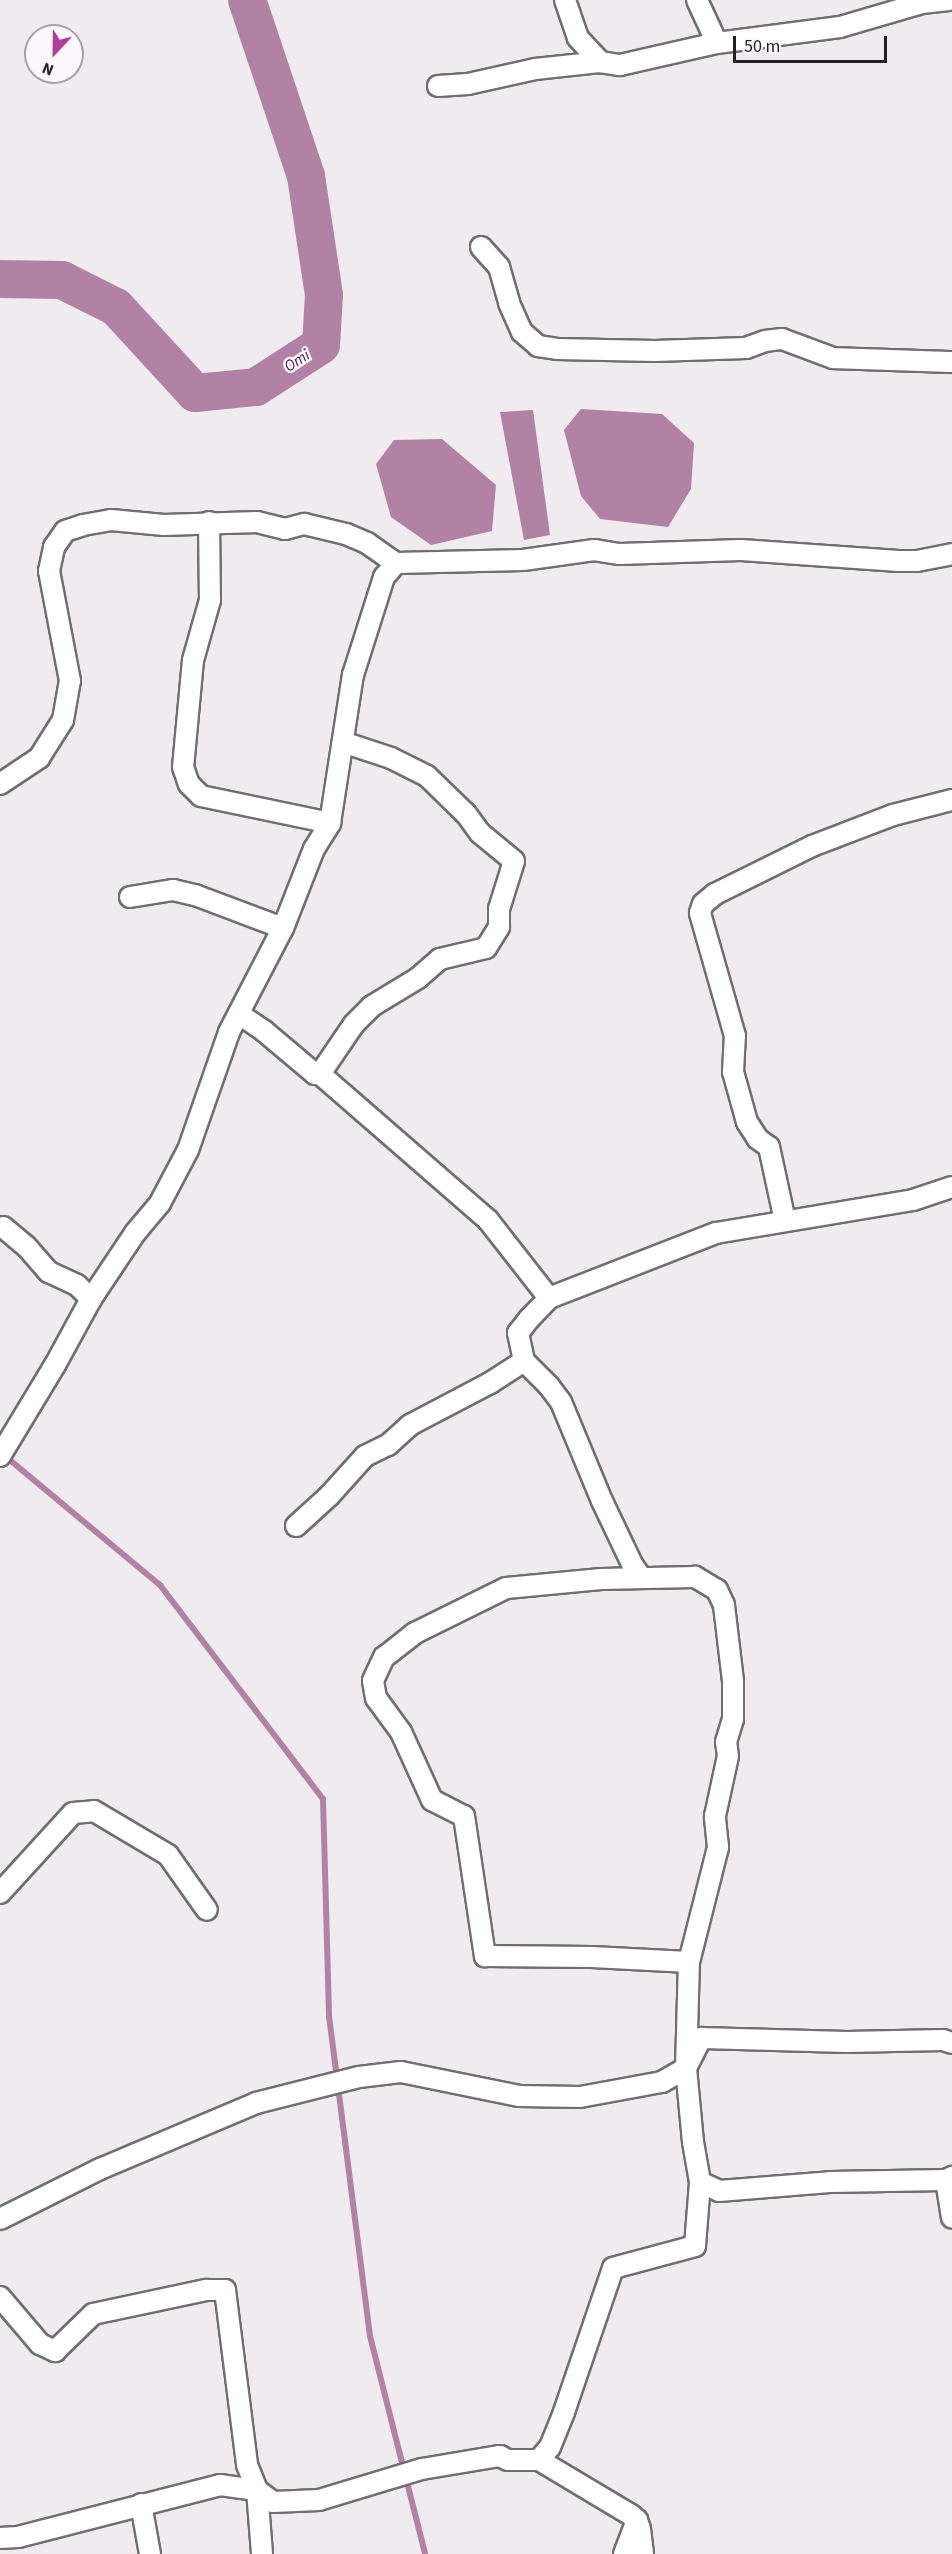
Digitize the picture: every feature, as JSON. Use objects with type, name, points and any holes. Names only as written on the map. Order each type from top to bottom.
[{"type":"street","points":[[564,0],[578,38],[600,62]]},
{"type":"street","points":[[697,0],[717,43]]},
{"type":"street","points":[[438,87],[468,84],[535,69],[600,62],[620,64],[717,43],[840,27],[922,3],[950,0]]},
{"type":"street","points":[[481,247],[499,267],[509,303],[522,332],[538,346],[557,349],[644,351],[746,348],[765,341],[782,339],[833,358],[952,362]]},
{"type":"street","points":[[0,784],[39,758],[63,720],[70,681],[49,571],[54,547],[65,531],[83,525],[111,520],[164,525],[257,522],[285,529],[303,524],[324,527],[367,543],[396,563],[523,560],[594,550],[620,554],[741,550],[899,561],[917,561],[952,554]]},
{"type":"street","points":[[209,522],[210,600],[193,660],[183,767],[189,784],[201,796],[330,823]]},
{"type":"street","points":[[0,1456],[55,1365],[91,1299],[174,1180],[205,1108],[216,1064],[283,928],[314,849],[330,823],[353,675],[384,576],[396,563]]},
{"type":"street","points":[[320,1074],[354,1024],[372,1006],[418,978],[440,958],[486,948],[499,927],[499,909],[514,861],[480,833],[466,814],[427,776],[391,758],[342,742]]},
{"type":"street","points":[[785,1221],[769,1147],[758,1139],[747,1122],[733,1072],[735,1036],[700,913],[703,904],[715,894],[812,846],[893,815],[952,800]]},
{"type":"street","points":[[130,897],[173,890],[195,895],[283,928]]},
{"type":"street","points":[[239,1014],[264,1031],[315,1074],[320,1074],[488,1220],[549,1298]]},
{"type":"street","points":[[632,1574],[561,1402],[549,1386],[524,1361],[518,1333],[549,1298],[716,1233],[914,1200],[952,1187]]},
{"type":"street","points":[[3,1227],[26,1246],[49,1272],[77,1285],[91,1299]]},
{"type":"street","points":[[296,1526],[329,1496],[365,1456],[388,1445],[410,1425],[490,1383],[524,1361]]},
{"type":"street","points":[[539,2460],[549,2447],[564,2412],[613,2268],[695,2246],[700,2181],[693,2142],[686,2068],[689,1962],[690,1949],[718,1847],[715,1816],[728,1756],[726,1742],[733,1719],[733,1681],[725,1616],[717,1590],[695,1577],[632,1574],[506,1588],[415,1633],[384,1657],[373,1681],[376,1698],[401,1732],[432,1800],[464,1816],[485,1956],[592,1957],[689,1962]]},
{"type":"street","points":[[0,1893],[73,1813],[94,1811],[168,1855],[207,1910]]},
{"type":"street","points":[[0,2219],[100,2169],[256,2103],[359,2077],[401,2072],[519,2096],[580,2097],[662,2082],[686,2068],[701,2037],[847,2042],[943,2040],[952,2043]]},
{"type":"street","points":[[700,2181],[718,2191],[830,2182],[949,2178],[952,2218]]},
{"type":"street","points":[[0,2297],[40,2344],[55,2351],[93,2314],[206,2290],[225,2290],[247,2465],[257,2490],[262,2554]]},
{"type":"street","points":[[0,2538],[18,2537],[220,2485],[257,2490],[273,2502],[319,2500],[422,2469],[500,2456],[508,2460],[539,2460],[637,2520],[643,2554]]},
{"type":"street","points":[[141,2504],[150,2554]]},
{"type":"street","points":[[624,2554],[637,2520]]},
{"type":"shaded area","points":[[581,409],[662,414],[694,443],[691,489],[668,527],[600,519],[581,496],[564,430]]},
{"type":"shaded area","points":[[533,410],[550,535],[524,540],[500,412]]},
{"type":"shaded area","points":[[442,439],[496,485],[492,531],[431,545],[391,517],[376,464],[394,440]]},
{"type":"waterway","name":"Omi","points":[[0,279],[62,280],[116,307],[195,393],[256,387],[321,345],[324,295],[306,176],[247,0]]},
{"type":"waterway","points":[[5,1456],[160,1585],[323,1799],[329,2016],[370,2336],[425,2554]]}]
